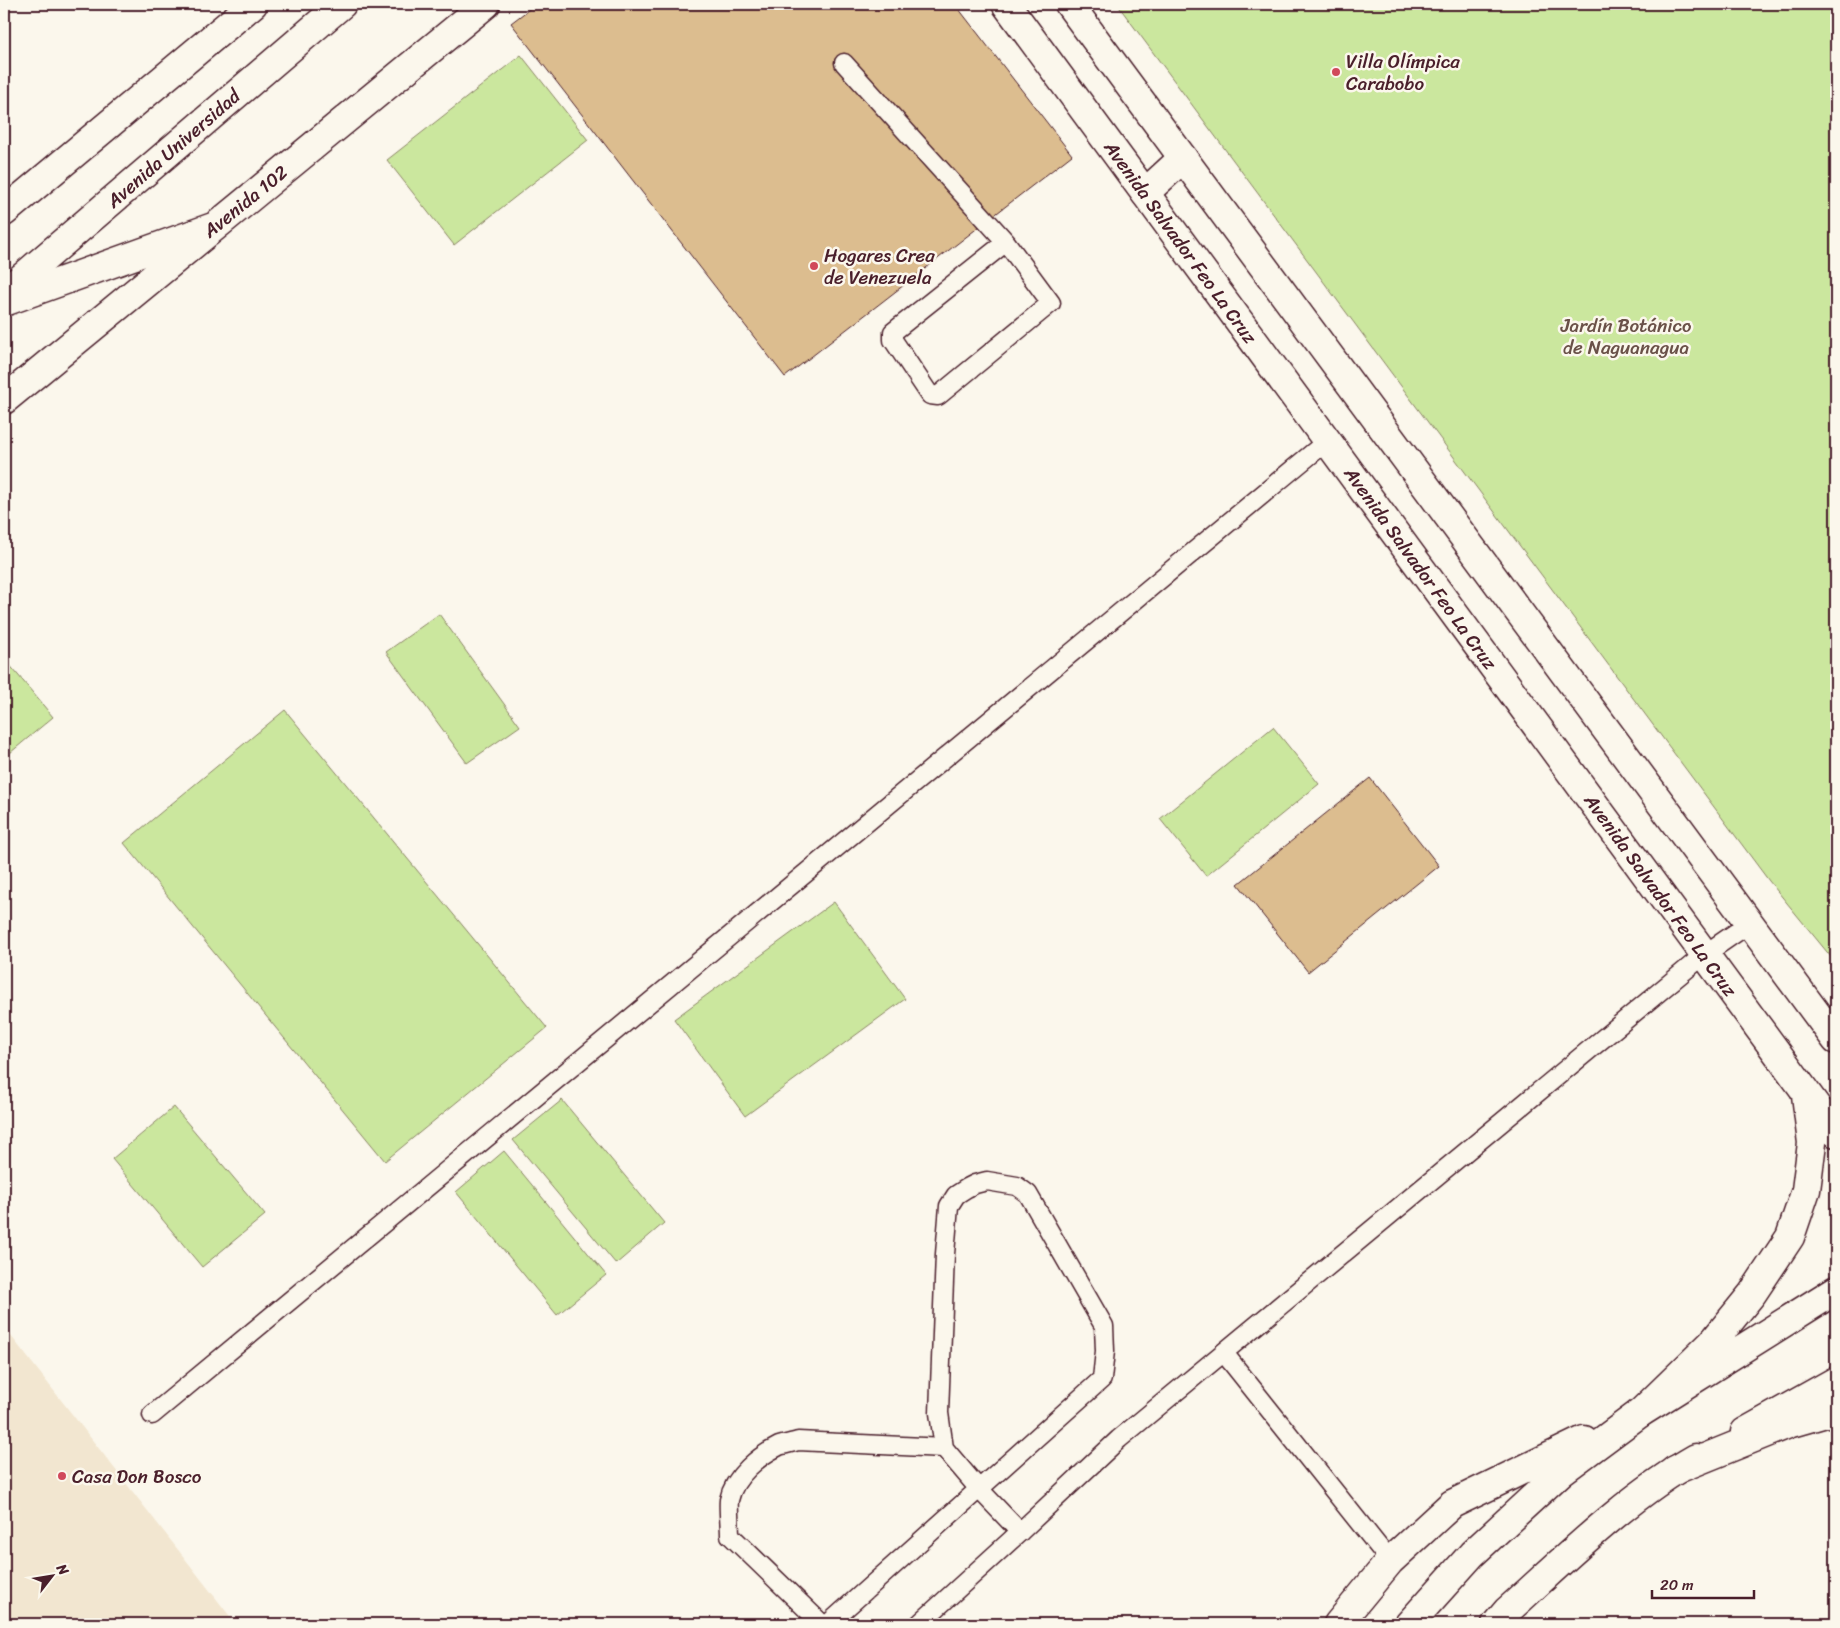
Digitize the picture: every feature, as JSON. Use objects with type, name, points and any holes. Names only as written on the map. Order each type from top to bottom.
[{"type":"street","points":[[4,212],[252,4]]},
{"type":"street","name":"Avenida Universidad","points":[[4,293],[342,4]]},
{"type":"street","name":"Avenida 102","points":[[4,400],[486,4]]},
{"type":"street","name":"Avenida Salvador Feo La Cruz","points":[[1006,4],[1836,1133]]},
{"type":"street","points":[[1069,4],[1836,1040]]},
{"type":"street","points":[[1145,193],[1183,158]]},
{"type":"street","points":[[4,302],[213,227]]},
{"type":"street","points":[[1810,1004],[1836,1031]]},
{"type":"street","points":[[1338,1624],[1390,1561],[1452,1504],[1640,1413],[1712,1343],[1752,1294],[1790,1237],[1806,1190],[1812,1142],[1806,1091]]},
{"type":"street","points":[[1409,1624],[1472,1554],[1562,1472],[1640,1413],[1836,1290]]},
{"type":"street","points":[[1496,1624],[1597,1530],[1675,1470],[1836,1381]]},
{"type":"street","points":[[1675,1470],[1791,1423],[1836,1410]]},
{"type":"lane","points":[[844,63],[1006,242],[1051,303],[938,396],[930,395],[893,340],[893,332],[1006,242]]},
{"type":"lane","points":[[152,1415],[1328,441]]},
{"type":"lane","points":[[919,1624],[1119,1439],[1705,954],[1750,923]]},
{"type":"lane","points":[[828,1624],[978,1488],[1102,1378],[1105,1351],[1104,1326],[1028,1194],[1017,1186],[988,1181],[975,1184],[956,1195],[949,1206],[945,1254],[939,1413],[944,1448],[978,1488],[1020,1532]]},
{"type":"lane","points":[[1224,1353],[1390,1561]]},
{"type":"lane","points":[[822,1624],[730,1535],[729,1500],[738,1479],[751,1465],[764,1456],[780,1446],[798,1441],[944,1448]]},
{"type":"shaded area","name":"Casa Don Bosco","points":[[4,1327],[236,1624],[4,1624]]},
{"type":"green space","name":"Jardín Botánico de Naguanagua","points":[[1117,4],[1836,4],[1836,963],[1769,881]]},
{"type":"green space","points":[[521,55],[588,140],[454,245],[387,160]]},
{"type":"green space","points":[[439,614],[520,726],[467,763],[386,652]]},
{"type":"green space","points":[[8,663],[53,717],[4,758],[4,667]]},
{"type":"green space","points":[[285,710],[547,1028],[385,1161],[124,843]]},
{"type":"green space","points":[[1273,727],[1319,784],[1206,876],[1160,819]]},
{"type":"green space","points":[[834,902],[905,999],[745,1116],[674,1019]]},
{"type":"green space","points":[[562,1100],[664,1223],[616,1264],[513,1140]]},
{"type":"green space","points":[[174,1107],[265,1215],[202,1267],[112,1159]]},
{"type":"green space","points":[[504,1151],[606,1275],[557,1315],[456,1192]]},
{"type":"building","name":"Hogares Crea de Venezuela","points":[[536,4],[955,4],[1072,155],[785,377],[511,23]]},
{"type":"building","points":[[1370,778],[1439,866],[1308,972],[1238,884]]},
{"type":"place","name":"Villa Olímpica Carabobo","points":[[1336,72]]},
{"type":"place","name":"Hogares Crea de Venezuela","points":[[814,266]]},
{"type":"place","name":"Casa Don Bosco","points":[[62,1476]]}]
